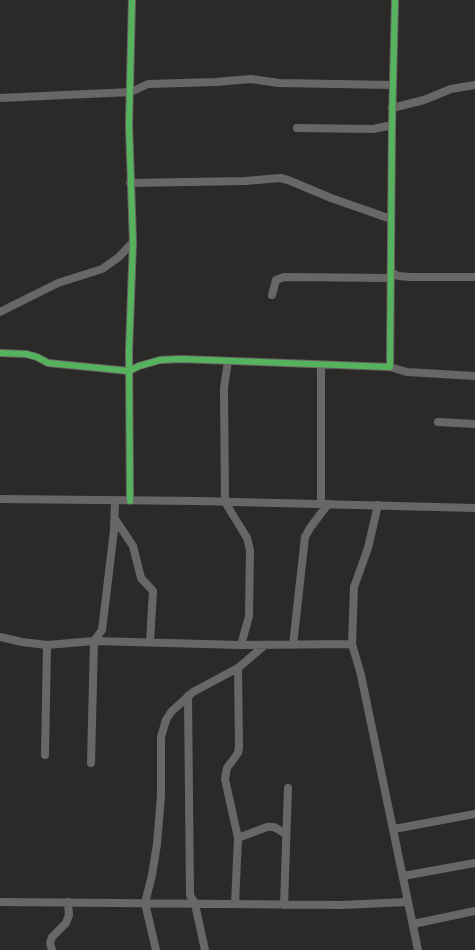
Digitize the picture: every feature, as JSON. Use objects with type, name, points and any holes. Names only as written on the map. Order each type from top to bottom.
[{"type":"street","points":[[130,501],[129,307],[132,242],[129,125],[131,92],[132,0]]},
{"type":"street","points":[[390,367],[392,108],[396,0]]},
{"type":"street","points":[[0,98],[131,92],[148,84],[251,79],[279,83],[393,85]]},
{"type":"street","points":[[392,108],[424,100],[452,89],[475,85]]},
{"type":"street","points":[[297,128],[373,129],[392,125]]},
{"type":"street","points":[[130,183],[245,181],[280,178],[330,198],[391,219]]},
{"type":"street","points":[[0,312],[58,283],[102,269],[119,257],[132,242]]},
{"type":"street","points":[[272,295],[276,280],[284,277],[391,275],[410,277],[475,277]]},
{"type":"street","points":[[0,353],[26,354],[37,357],[44,362],[129,371],[139,366],[160,360],[390,367],[407,372],[475,376]]},
{"type":"street","points":[[228,361],[224,388],[225,502],[247,538],[250,550],[249,616],[241,645]]},
{"type":"street","points":[[294,646],[305,538],[324,504],[321,366]]},
{"type":"street","points":[[438,422],[475,424]]},
{"type":"street","points":[[0,499],[225,502],[475,508]]},
{"type":"street","points":[[91,763],[94,641],[102,630],[116,501]]},
{"type":"street","points":[[378,505],[368,548],[354,587],[352,644],[361,675],[418,950]]},
{"type":"street","points":[[115,518],[133,546],[141,578],[153,591],[150,642]]},
{"type":"street","points":[[0,637],[22,642],[47,645],[94,641],[294,646],[352,644]]},
{"type":"street","points":[[45,755],[47,645]]},
{"type":"street","points":[[156,950],[145,903],[152,875],[157,844],[163,729],[171,712],[188,696],[238,668],[265,645]]},
{"type":"street","points":[[235,904],[238,838],[225,779],[227,768],[238,753],[239,747],[238,668]]},
{"type":"street","points":[[188,696],[189,886],[190,895],[195,904],[205,950]]},
{"type":"street","points":[[284,905],[288,788]]},
{"type":"street","points":[[394,829],[475,814]]},
{"type":"street","points":[[238,838],[267,827],[280,829],[286,834]]},
{"type":"street","points":[[403,876],[475,863]]},
{"type":"street","points":[[0,902],[341,905],[408,902]]},
{"type":"street","points":[[52,950],[50,943],[52,937],[66,923],[69,915],[68,902]]},
{"type":"street","points":[[413,924],[475,912]]},
{"type":"cycle path","points":[[130,501],[129,351],[133,242],[129,125],[132,0]]},
{"type":"cycle path","points":[[0,353],[26,354],[37,357],[48,363],[129,371],[139,366],[160,360],[181,359],[390,367],[392,125],[395,0]]}]
